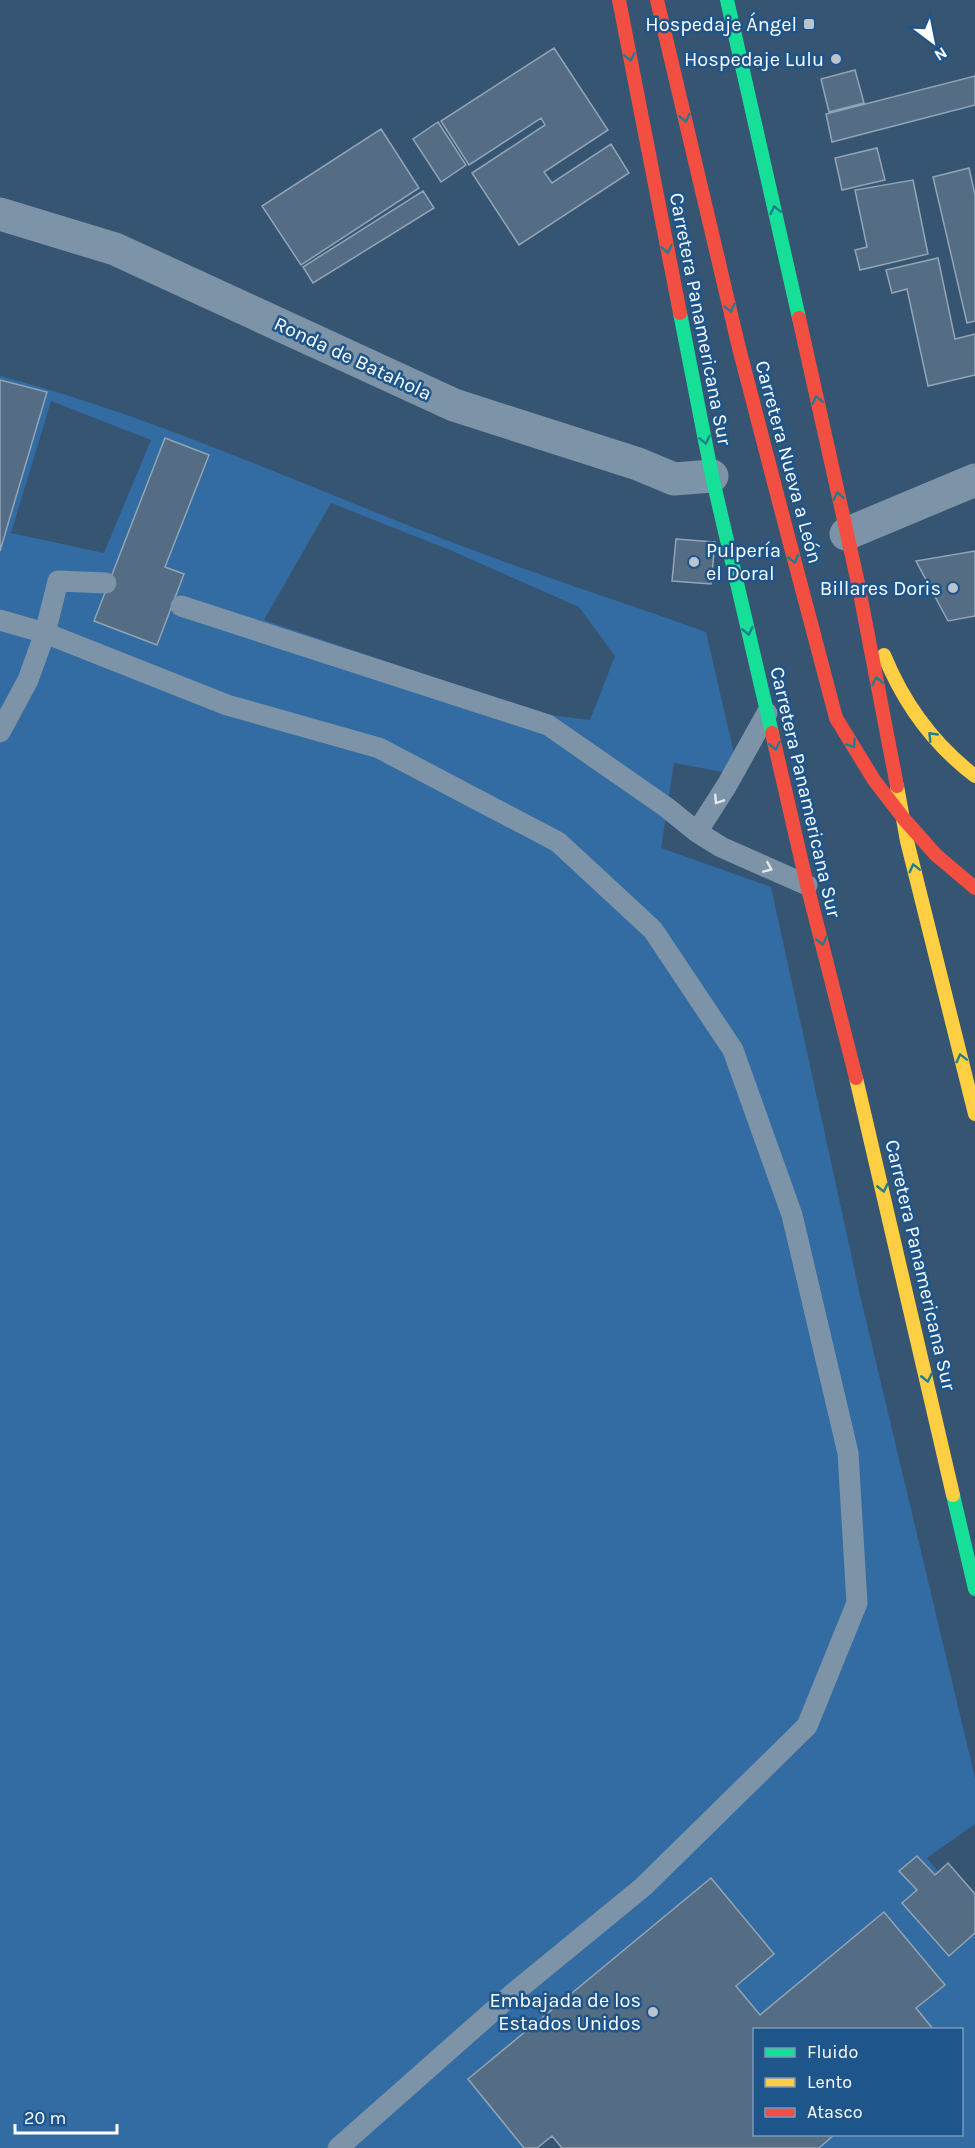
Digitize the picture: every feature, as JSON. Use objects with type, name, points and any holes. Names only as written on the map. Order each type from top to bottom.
[{"type":"highway","name":"Carretera Panamericana Sur","points":[[619,0],[712,476],[807,885],[870,1131],[975,1589]]},
{"type":"highway","name":"Carretera Nueva a León","points":[[657,0],[739,348],[836,718],[847,738],[897,809],[938,857],[975,888]]},
{"type":"highway","points":[[727,0],[858,583],[907,841],[975,1114]]},
{"type":"highway","points":[[858,583],[890,669],[918,722],[962,767],[975,776]]},
{"type":"street","name":"Ronda de Batahola","points":[[0,214],[116,249],[454,405],[638,464],[674,479],[712,476]]},
{"type":"street","points":[[846,534],[975,480]]},
{"type":"lane","points":[[0,732],[28,680],[45,633],[58,581],[106,583]]},
{"type":"lane","points":[[181,606],[548,725],[721,847],[807,885]]},
{"type":"lane","points":[[0,620],[45,633],[227,705],[379,748],[558,842],[653,930],[733,1050],[792,1215],[848,1453],[857,1603],[807,1725],[643,1887],[510,1996],[338,2148]]},
{"type":"lane","points":[[697,832],[727,785],[766,713]]},
{"type":"shaded area","points":[[0,376],[116,411],[485,555],[706,632],[739,775],[674,763],[661,848],[771,887],[860,1295],[975,1778],[975,1824],[927,1858],[975,1917],[975,2148],[819,2148],[834,2136],[963,2136],[963,2028],[933,2028],[916,2008],[945,1985],[884,1912],[760,2015],[736,1986],[774,1954],[711,1878],[468,2079],[524,2148],[0,2148],[0,551],[47,393],[0,380]],"holes":[[[51,401],[151,440],[104,553],[11,533]],[[165,438],[208,455],[165,567],[184,574],[157,645],[94,621]],[[331,503],[450,550],[579,607],[615,656],[590,720],[542,714],[264,620]]]},
{"type":"building","points":[[554,48],[608,130],[544,172],[552,183],[611,144],[629,173],[519,245],[472,173],[545,125],[541,118],[469,165],[441,121]]},
{"type":"building","points":[[855,70],[864,103],[829,112],[821,79]]},
{"type":"building","points":[[975,76],[975,105],[832,142],[826,114]]},
{"type":"building","points":[[438,122],[466,165],[441,182],[413,139]]},
{"type":"building","points":[[381,129],[419,188],[301,265],[262,206]]},
{"type":"building","points":[[877,148],[885,180],[842,190],[835,158]]},
{"type":"building","points":[[969,168],[975,195],[975,321],[967,323],[933,177]]},
{"type":"building","points":[[913,180],[928,254],[860,270],[855,250],[867,247],[855,190]]},
{"type":"building","points":[[423,191],[434,208],[313,283],[303,267]]},
{"type":"building","points":[[938,258],[955,339],[975,334],[975,375],[928,386],[907,289],[892,293],[886,270]]},
{"type":"building","points":[[0,380],[47,392],[0,551]]},
{"type":"building","points":[[165,438],[209,455],[165,567],[184,574],[157,645],[94,621]]},
{"type":"building","name":"Pulpería el Doral","points":[[676,539],[715,542],[711,584],[672,581]]},
{"type":"building","name":"Billares Doris","points":[[975,551],[975,616],[948,621],[916,561]]},
{"type":"building","points":[[917,1856],[935,1875],[948,1863],[975,1894],[975,1933],[949,1956],[902,1903],[917,1890],[899,1871]]},
{"type":"building","name":"Embajada de los Estados Unidos","points":[[711,1878],[774,1954],[736,1986],[760,2015],[884,1912],[945,1985],[916,2008],[932,2028],[753,2028],[753,2136],[833,2136],[819,2148],[562,2148],[552,2136],[537,2148],[524,2148],[468,2079]]},
{"type":"traffic: fast","points":[[727,0],[799,318]]},
{"type":"traffic: fast","points":[[680,313],[712,476],[772,733]]},
{"type":"traffic: fast","points":[[953,1495],[975,1589]]},
{"type":"traffic: slow","points":[[884,655],[901,690],[921,722],[933,737],[975,776]]},
{"type":"traffic: slow","points":[[897,786],[907,841],[975,1114]]},
{"type":"traffic: slow","points":[[856,1078],[953,1495]]},
{"type":"traffic: jam","points":[[619,0],[680,313]]},
{"type":"traffic: jam","points":[[657,0],[739,348],[779,502]]},
{"type":"traffic: jam","points":[[799,318],[858,583],[897,786]]},
{"type":"traffic: jam","points":[[779,502],[836,718],[874,780],[904,819],[936,855],[975,888]]},
{"type":"traffic: jam","points":[[772,733],[807,885],[856,1078]]},
{"type":"place","name":"Hospedaje Ángel","points":[[809,24]]},
{"type":"place","name":"Hospedaje Lulu","points":[[836,59]]},
{"type":"place","name":"Pulpería el Doral","points":[[694,562]]},
{"type":"place","name":"Billares Doris","points":[[953,588]]},
{"type":"place","name":"Embajada de los Estados Unidos","points":[[653,2012]]}]
